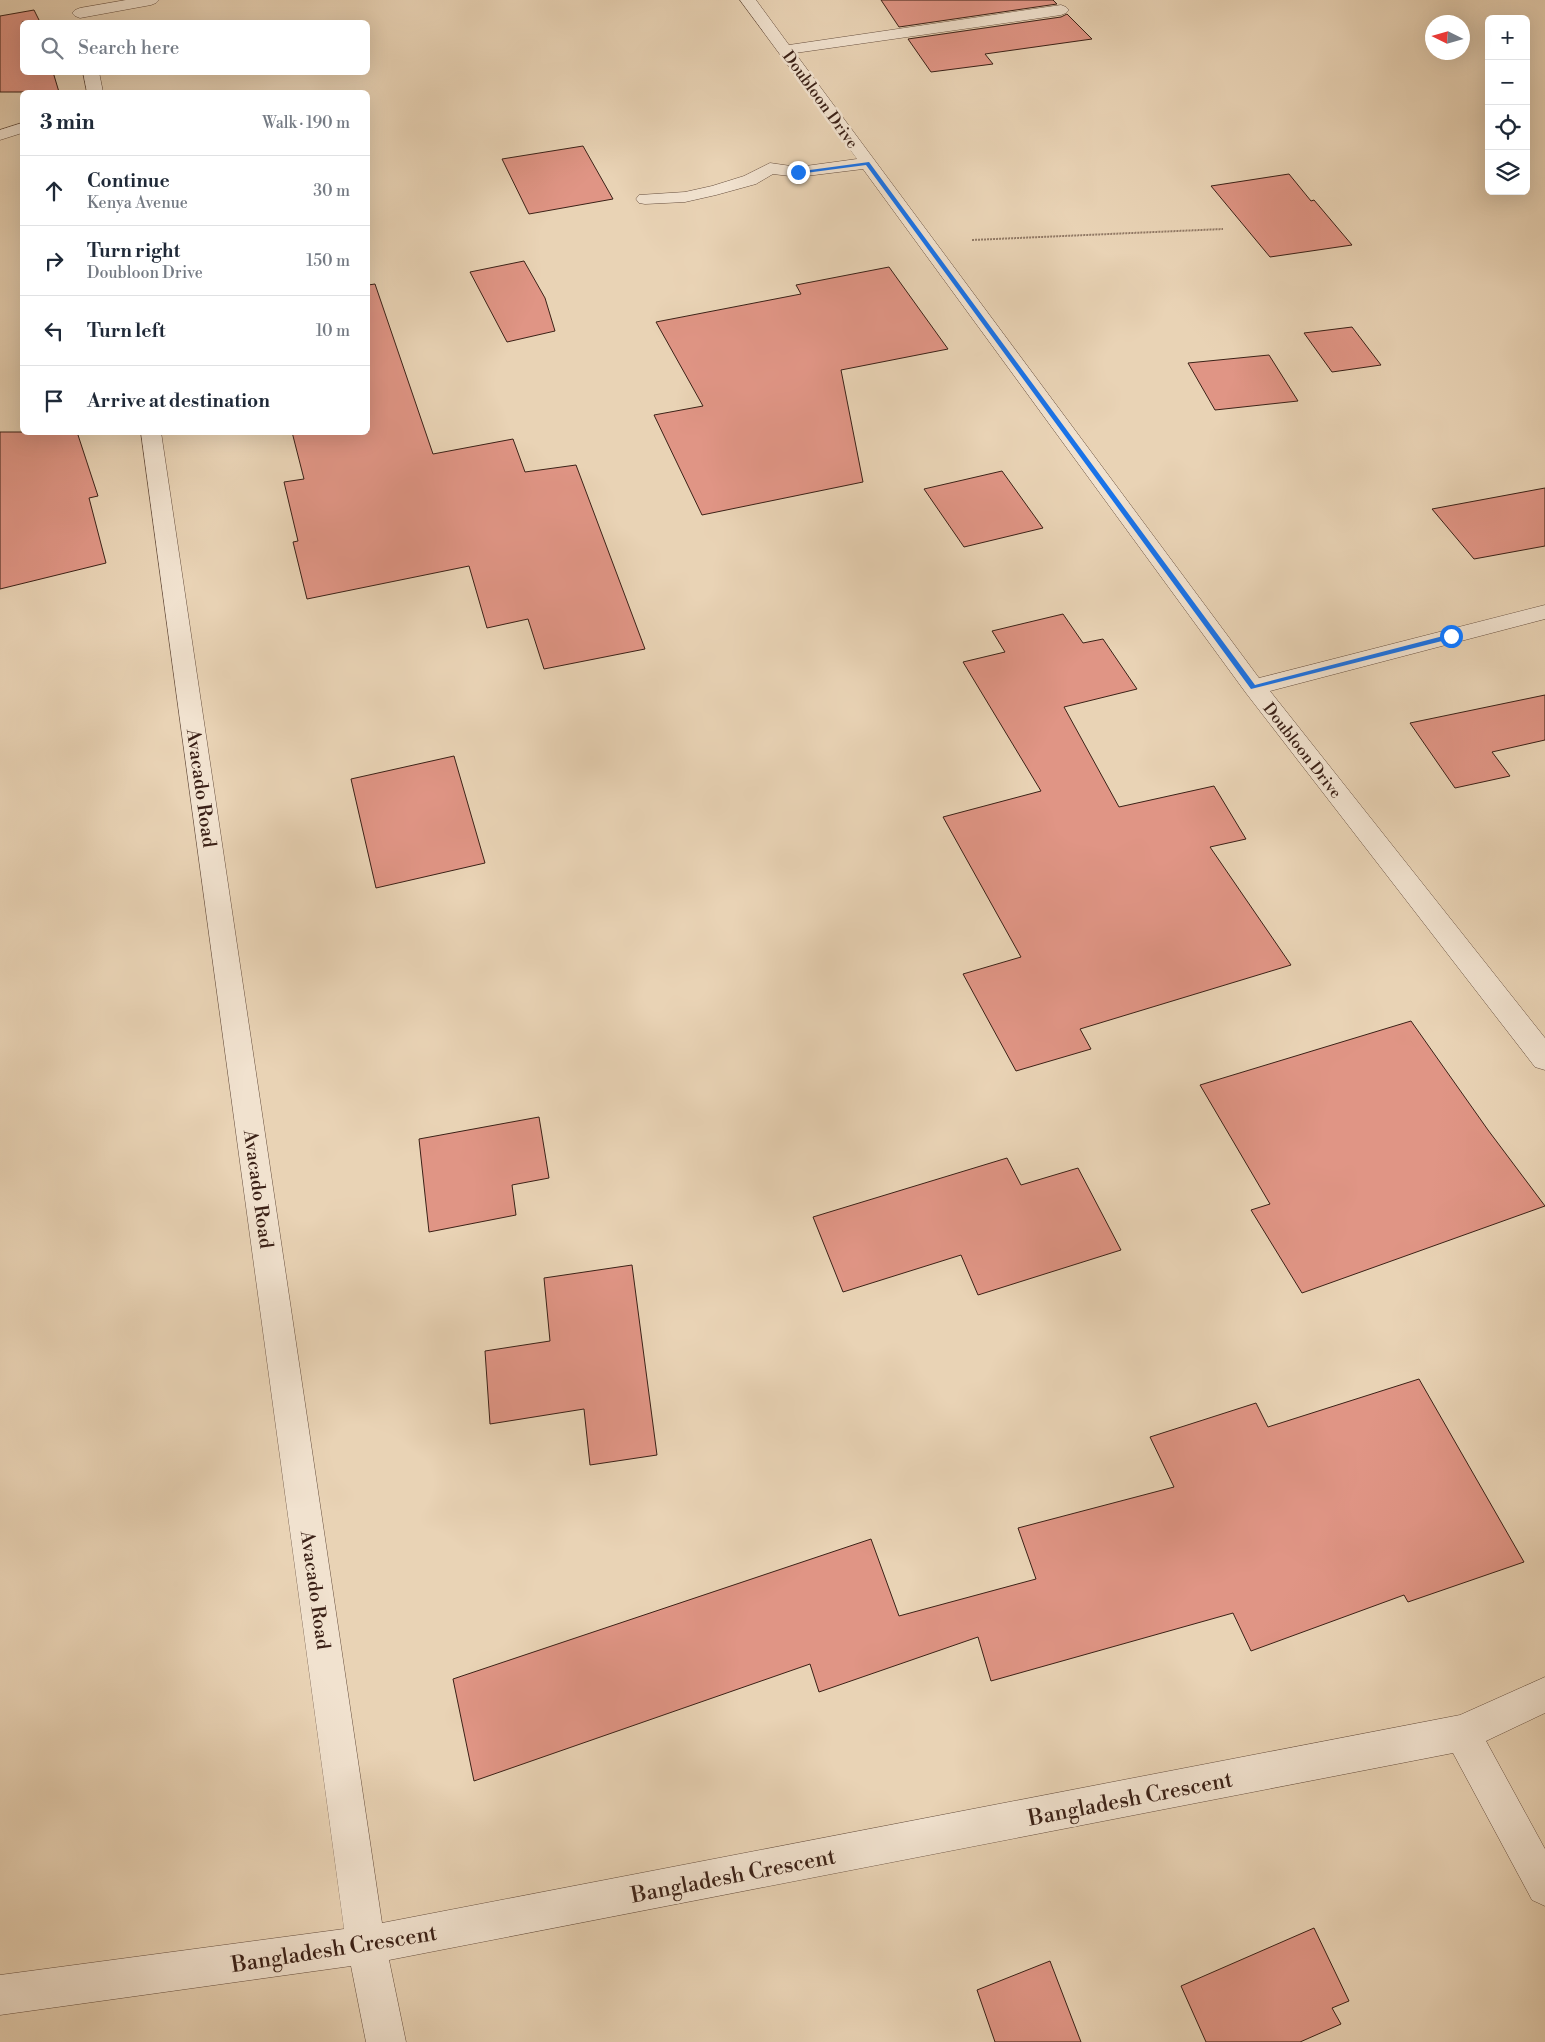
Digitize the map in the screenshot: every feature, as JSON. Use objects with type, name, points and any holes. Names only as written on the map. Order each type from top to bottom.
[{"type":"street","points":[[80,12],[151,0]]},
{"type":"street","name":"Doubloon Drive","points":[[748,0],[1254,688],[1533,1024],[1545,1059]]},
{"type":"street","points":[[784,50],[1061,10]]},
{"type":"street","points":[[0,135],[20,129]]},
{"type":"street","points":[[645,199],[685,197],[716,190],[750,180],[770,168],[798,172],[868,163]]},
{"type":"street","name":"Avacado Road","points":[[151,435],[366,1945],[386,2042]]},
{"type":"street","points":[[1254,688],[1545,612]]},
{"type":"street","points":[[1545,1695],[1462,1733],[1545,1887]]},
{"type":"street","name":"Bangladesh Crescent","points":[[0,1996],[366,1945],[1462,1733]]},
{"type":"path","points":[[926,242],[1223,229]]},
{"type":"building","points":[[881,0],[1053,0],[1057,4],[899,27]]},
{"type":"building","points":[[34,10],[39,20],[20,20],[20,75],[54,75],[58,90],[0,92],[0,16]]},
{"type":"building","points":[[1067,14],[1092,39],[985,54],[993,64],[931,72],[908,39],[1061,17]]},
{"type":"building","points":[[583,146],[613,199],[529,214],[502,159]]},
{"type":"building","points":[[1289,174],[1352,245],[1270,257],[1211,186]]},
{"type":"building","points":[[524,261],[545,298],[555,331],[507,342],[470,272]]},
{"type":"building","points":[[889,267],[948,349],[841,370],[863,482],[702,515],[654,415],[703,406],[656,322],[801,294],[796,285]]},
{"type":"building","points":[[375,284],[433,454],[513,439],[525,472],[576,465],[645,649],[544,669],[528,619],[487,628],[469,566],[307,599],[293,542],[298,541],[284,482],[304,479],[293,435],[370,435],[370,285]]},
{"type":"building","points":[[1352,327],[1381,365],[1332,372],[1304,333]]},
{"type":"building","points":[[1269,355],[1298,401],[1215,410],[1188,363]]},
{"type":"building","points":[[0,432],[20,432],[20,435],[78,435],[98,496],[89,498],[106,563],[0,589]]},
{"type":"building","points":[[1002,471],[1043,528],[964,547],[924,489]]},
{"type":"building","points":[[1545,488],[1545,546],[1474,559],[1432,509]]},
{"type":"building","points":[[1063,614],[1083,643],[1103,639],[1137,689],[1064,707],[1119,807],[1214,786],[1246,839],[1210,847],[1291,965],[1080,1029],[1091,1049],[1016,1071],[963,974],[1021,957],[943,817],[1041,791],[963,662],[1005,652],[992,631]]},
{"type":"building","points":[[1545,695],[1545,740],[1492,752],[1510,776],[1455,788],[1410,723]]},
{"type":"building","points":[[454,756],[485,863],[376,888],[351,779]]},
{"type":"building","points":[[1411,1021],[1488,1130],[1545,1206],[1302,1293],[1251,1210],[1270,1204],[1200,1085]]},
{"type":"building","points":[[539,1117],[549,1178],[512,1185],[516,1215],[429,1232],[419,1139]]},
{"type":"building","points":[[1007,1158],[1021,1185],[1078,1168],[1121,1250],[978,1295],[961,1255],[843,1292],[813,1217]]},
{"type":"building","points":[[632,1265],[657,1455],[590,1465],[584,1409],[490,1424],[485,1351],[550,1341],[544,1278]]},
{"type":"building","points":[[1419,1379],[1524,1562],[1408,1602],[1404,1595],[1251,1651],[1233,1613],[991,1681],[978,1637],[819,1692],[810,1664],[474,1781],[453,1679],[871,1539],[899,1616],[1036,1579],[1018,1528],[1174,1487],[1150,1437],[1256,1403],[1268,1427]]},
{"type":"building","points":[[1314,1928],[1349,2001],[1332,2008],[1341,2024],[1300,2042],[1206,2042],[1181,1986]]},
{"type":"building","points":[[1050,1961],[1081,2042],[995,2042],[977,1990]]},
{"type":"route","points":[[798,172],[868,163],[1254,688],[1451,636]]}]
